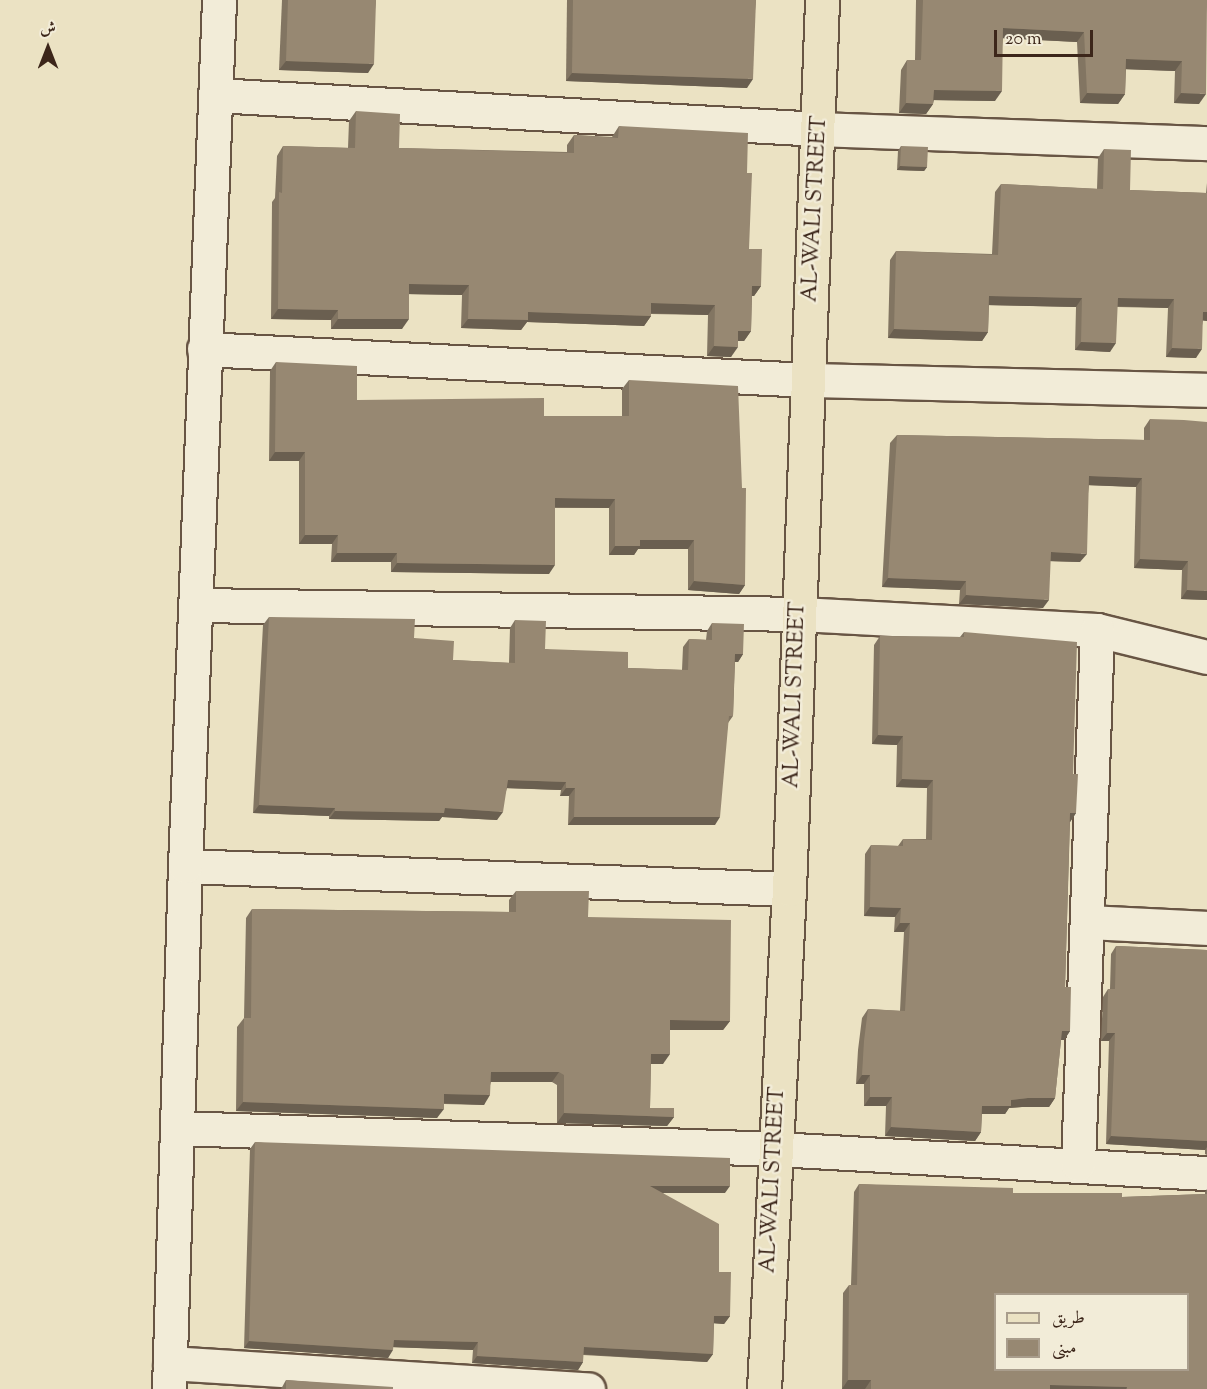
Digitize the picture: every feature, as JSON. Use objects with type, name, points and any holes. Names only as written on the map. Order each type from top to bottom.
[{"type":"main road","name":"AL-WALI STREET","points":[[764,1389],[789,889],[820,129],[822,0]]},
{"type":"street","points":[[219,0],[185,866],[169,1376],[588,1389]]},
{"type":"street","points":[[215,94],[820,129],[1207,143]]},
{"type":"street","points":[[204,349],[808,380],[1207,390]]},
{"type":"street","points":[[196,605],[800,614],[1098,630],[1207,657]]},
{"type":"street","points":[[1078,1164],[1089,922],[1098,630]]},
{"type":"street","points":[[185,866],[789,889]]},
{"type":"street","points":[[1089,922],[1207,928]]},
{"type":"street","points":[[178,1128],[776,1149],[1078,1164],[1207,1173]]},
{"type":"building","points":[[288,0],[376,0],[374,64],[286,61]]},
{"type":"building","points":[[573,0],[756,0],[753,79],[572,73]]},
{"type":"building","points":[[923,0],[1207,0],[1206,94],[1181,93],[1182,61],[1126,59],[1125,94],[1087,93],[1084,32],[1003,28],[1002,91],[934,90],[933,104],[906,103],[907,60],[921,60]]},
{"type":"building","points":[[356,111],[400,114],[399,148],[574,153],[574,135],[618,138],[619,126],[748,133],[747,173],[752,173],[749,249],[762,249],[761,286],[752,286],[751,331],[738,331],[738,347],[714,346],[715,305],[651,303],[651,316],[528,312],[528,320],[468,319],[469,285],[409,284],[409,319],[338,319],[338,310],[278,309],[279,192],[282,193],[283,146],[355,148]]},
{"type":"building","points":[[901,146],[928,147],[927,167],[900,166]]},
{"type":"building","points":[[1104,149],[1131,150],[1130,190],[1207,193],[1207,312],[1203,312],[1202,349],[1172,348],[1174,299],[1118,298],[1116,343],[1081,342],[1082,298],[989,296],[988,332],[894,329],[896,251],[998,255],[1001,184],[1103,189]]},
{"type":"building","points":[[276,362],[357,366],[357,400],[544,398],[544,416],[629,416],[629,380],[738,386],[742,488],[746,488],[745,585],[694,581],[694,540],[640,540],[640,546],[615,546],[615,499],[555,498],[555,565],[397,563],[397,553],[337,553],[338,535],[305,535],[305,452],[275,452]]},
{"type":"building","points":[[1150,419],[1207,422],[1207,591],[1187,590],[1188,561],[1140,559],[1142,478],[1089,476],[1087,554],[1051,552],[1049,600],[966,595],[966,581],[888,578],[897,435],[1150,440]]},
{"type":"building","points":[[269,617],[415,619],[414,638],[454,641],[453,660],[515,663],[515,620],[546,621],[545,649],[628,652],[628,668],[688,670],[689,639],[712,640],[712,623],[744,624],[743,654],[735,654],[733,716],[729,716],[720,817],[574,817],[575,788],[566,788],[566,782],[508,780],[503,812],[445,808],[444,813],[335,811],[335,808],[259,805]]},
{"type":"building","points":[[964,632],[1077,642],[1073,774],[1078,774],[1076,813],[1070,813],[1065,987],[1071,987],[1070,1031],[1062,1031],[1055,1098],[1011,1100],[1011,1106],[982,1106],[981,1132],[891,1127],[892,1097],[870,1097],[870,1075],[862,1075],[864,1041],[868,1009],[905,1011],[910,923],[900,923],[901,908],[870,907],[871,845],[903,846],[903,839],[932,840],[933,780],[902,779],[903,736],[878,735],[880,636],[964,637]]},
{"type":"building","points":[[516,891],[589,891],[588,917],[731,920],[730,1021],[670,1020],[670,1054],[651,1054],[650,1108],[674,1108],[674,1117],[564,1113],[564,1075],[559,1072],[491,1072],[490,1095],[444,1094],[444,1109],[243,1102],[244,1018],[251,1018],[252,909],[516,912]]},
{"type":"building","points":[[1116,946],[1207,950],[1207,1141],[1111,1136],[1115,1033],[1107,1033],[1108,989],[1115,989]]},
{"type":"building","points":[[255,1142],[730,1158],[730,1186],[650,1186],[719,1224],[719,1272],[731,1272],[730,1316],[714,1316],[713,1354],[584,1347],[583,1362],[477,1356],[478,1342],[394,1340],[393,1350],[249,1341]]},
{"type":"building","points":[[859,1184],[1013,1188],[1013,1193],[1122,1193],[1122,1197],[1207,1194],[1207,1389],[1127,1389],[1127,1387],[1050,1385],[1050,1389],[871,1389],[871,1380],[848,1380],[849,1285],[857,1285]]},
{"type":"building","points":[[286,1380],[393,1387],[393,1389],[286,1389]]}]
